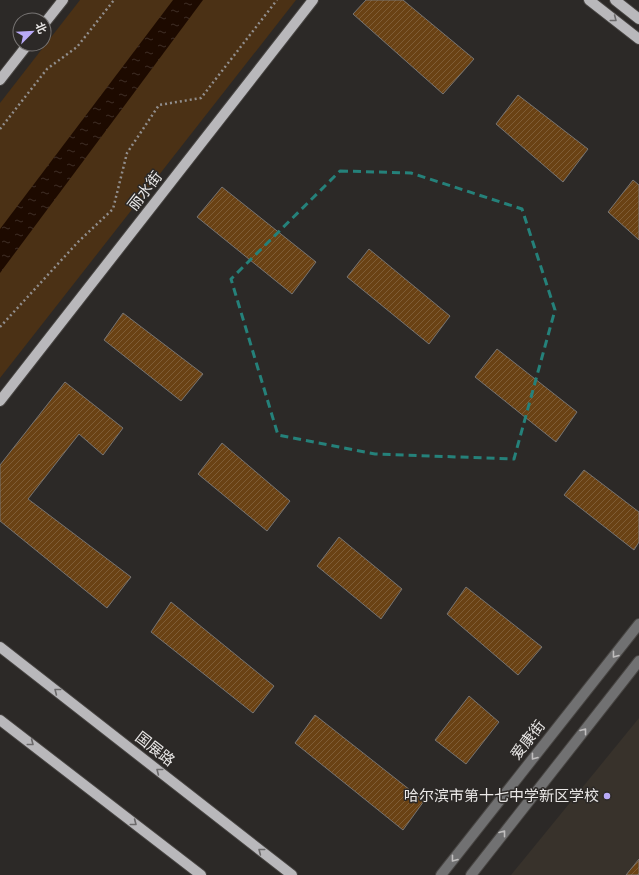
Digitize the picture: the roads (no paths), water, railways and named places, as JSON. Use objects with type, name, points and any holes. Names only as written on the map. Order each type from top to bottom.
[{"type":"main road","points":[[52,14],[63,0]]},
{"type":"main road","name":"丽水街","points":[[0,401],[313,0]]},
{"type":"main road","points":[[589,0],[639,39]]},
{"type":"main road","points":[[615,0],[639,19]]},
{"type":"main road","points":[[0,80],[22,52]]},
{"type":"main road","name":"国展路","points":[[0,647],[292,875]]},
{"type":"main road","points":[[0,720],[201,875]]},
{"type":"street","name":"爱康街","points":[[441,875],[639,624]]},
{"type":"street","points":[[471,875],[639,661]]},
{"type":"water","points":[[173,0],[203,0],[0,273],[0,229]]},
{"type":"place","name":"哈尔滨市第十七中学新区学校","points":[[607,796]]}]
